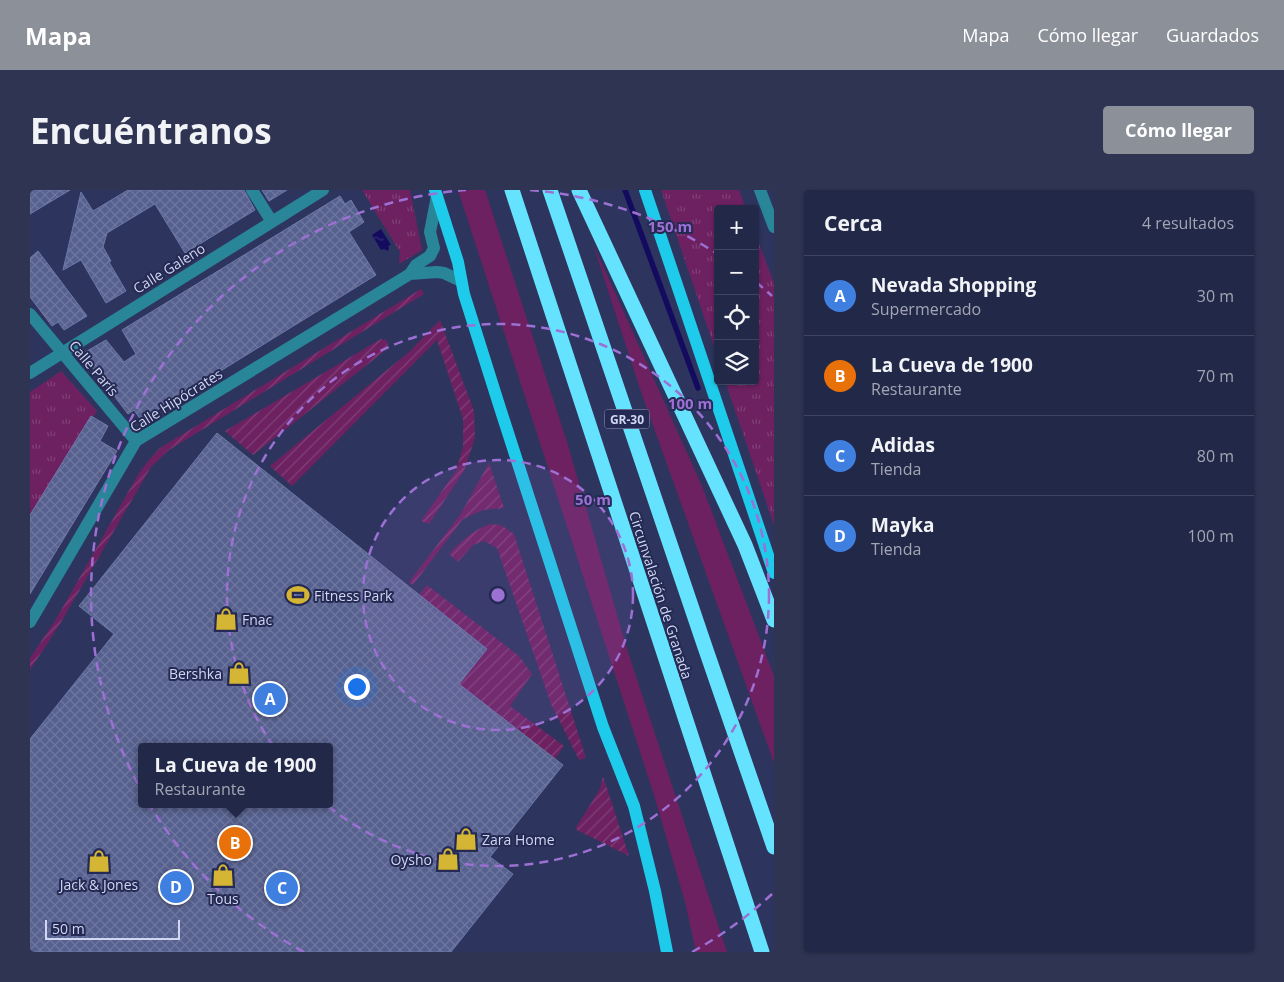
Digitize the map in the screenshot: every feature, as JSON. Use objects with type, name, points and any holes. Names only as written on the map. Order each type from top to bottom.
[{"type":"highway","name":"Circunvalación de Granada","points":[[512,190],[762,952]]},
{"type":"highway","name":"Circunvalación de Granada","points":[[550,190],[701,638],[774,847]]},
{"type":"highway","points":[[579,190],[745,545],[774,620]]},
{"type":"main road","points":[[645,190],[774,573]]},
{"type":"main road","points":[[436,193],[458,262],[461,281],[604,727],[634,806],[655,891],[667,952]]},
{"type":"street","points":[[252,190],[272,222]]},
{"type":"street","name":"Calle Galeno","points":[[30,373],[324,190]]},
{"type":"street","points":[[760,190],[774,226]]},
{"type":"street","name":"Calle Hipócrates","points":[[31,618],[136,441],[410,274],[416,265],[430,256],[434,248],[430,232],[436,193]]},
{"type":"street","name":"Calle Hipócrates","points":[[410,274],[444,273],[461,281]]},
{"type":"street","name":"Calle París","points":[[30,314],[136,441]]},
{"type":"green space","points":[[362,190],[410,190],[422,250],[399,264],[400,252]]},
{"type":"green space","points":[[458,190],[485,190],[567,442],[627,649],[727,952],[696,952],[685,902],[654,795]]},
{"type":"green space","points":[[661,190],[739,190],[745,205],[714,205],[714,346]]},
{"type":"green space","points":[[593,244],[702,486],[774,676],[774,763],[640,389]]},
{"type":"green space","points":[[759,244],[774,283],[774,525],[726,385],[759,385]]},
{"type":"green space","points":[[421,289],[424,294],[169,450],[151,467],[60,624],[30,670],[30,658],[55,621],[139,473],[160,448]]},
{"type":"green space","points":[[440,320],[474,411],[475,438],[464,471],[429,524],[421,521],[456,471],[463,447],[463,419],[437,340],[292,486],[270,466],[409,352]]},
{"type":"green space","points":[[381,339],[386,340],[388,343],[387,349],[253,455],[225,431]]},
{"type":"green space","points":[[61,371],[97,411],[30,518],[30,392]]},
{"type":"green space","points":[[489,463],[504,508],[483,510],[463,519],[413,585],[409,582],[460,515]]},
{"type":"green space","points":[[490,524],[501,525],[514,534],[586,758],[579,760],[551,704],[497,548],[484,541],[473,545],[458,562],[449,554],[468,536]]},
{"type":"green space","points":[[427,585],[519,656],[532,674],[510,706],[564,746],[555,759],[459,684],[487,649],[419,595]]},
{"type":"green space","points":[[603,776],[629,856],[575,829],[600,789]]},
{"type":"water","points":[[381,229],[391,245],[388,246],[388,251],[381,250],[372,235]]},
{"type":"building","points":[[30,190],[70,190],[30,214]]},
{"type":"building","points":[[128,190],[244,190],[255,210],[185,253],[155,204],[107,233],[103,247],[111,261],[109,262],[126,291],[106,303],[81,260],[63,270],[81,192],[93,211]]},
{"type":"building","points":[[262,190],[287,190],[269,201]]},
{"type":"building","points":[[340,196],[345,204],[351,200],[364,222],[349,232],[376,275],[141,420],[134,410],[128,414],[82,354],[106,340],[124,362],[136,354],[122,330]]},
{"type":"building","points":[[38,251],[87,316],[64,330],[58,322],[52,326],[30,297],[30,258]]},
{"type":"building","points":[[91,416],[108,426],[100,441],[117,451],[30,594],[30,515]]},
{"type":"building","points":[[217,433],[487,649],[459,684],[563,765],[490,857],[513,874],[451,952],[30,952],[30,739],[114,634],[79,606]]},
{"type":"waterway","points":[[625,190],[698,388]]},
{"type":"place","name":"Fitness Park","points":[[298,595]]},
{"type":"place","name":"Fnac","points":[[226,619]]},
{"type":"place","name":"Bershka","points":[[239,673]]},
{"type":"place","name":"Nevada Shopping","points":[[270,699]]},
{"type":"place","name":"Zara Home","points":[[466,839]]},
{"type":"place","name":"La Cueva de 1900","points":[[235,843]]},
{"type":"place","name":"Oysho","points":[[448,859]]},
{"type":"place","name":"Jack & Jones","points":[[99,861]]},
{"type":"place","name":"Tous","points":[[223,875]]},
{"type":"place","name":"Mayka","points":[[176,887]]},
{"type":"place","name":"Adidas","points":[[282,888]]}]
